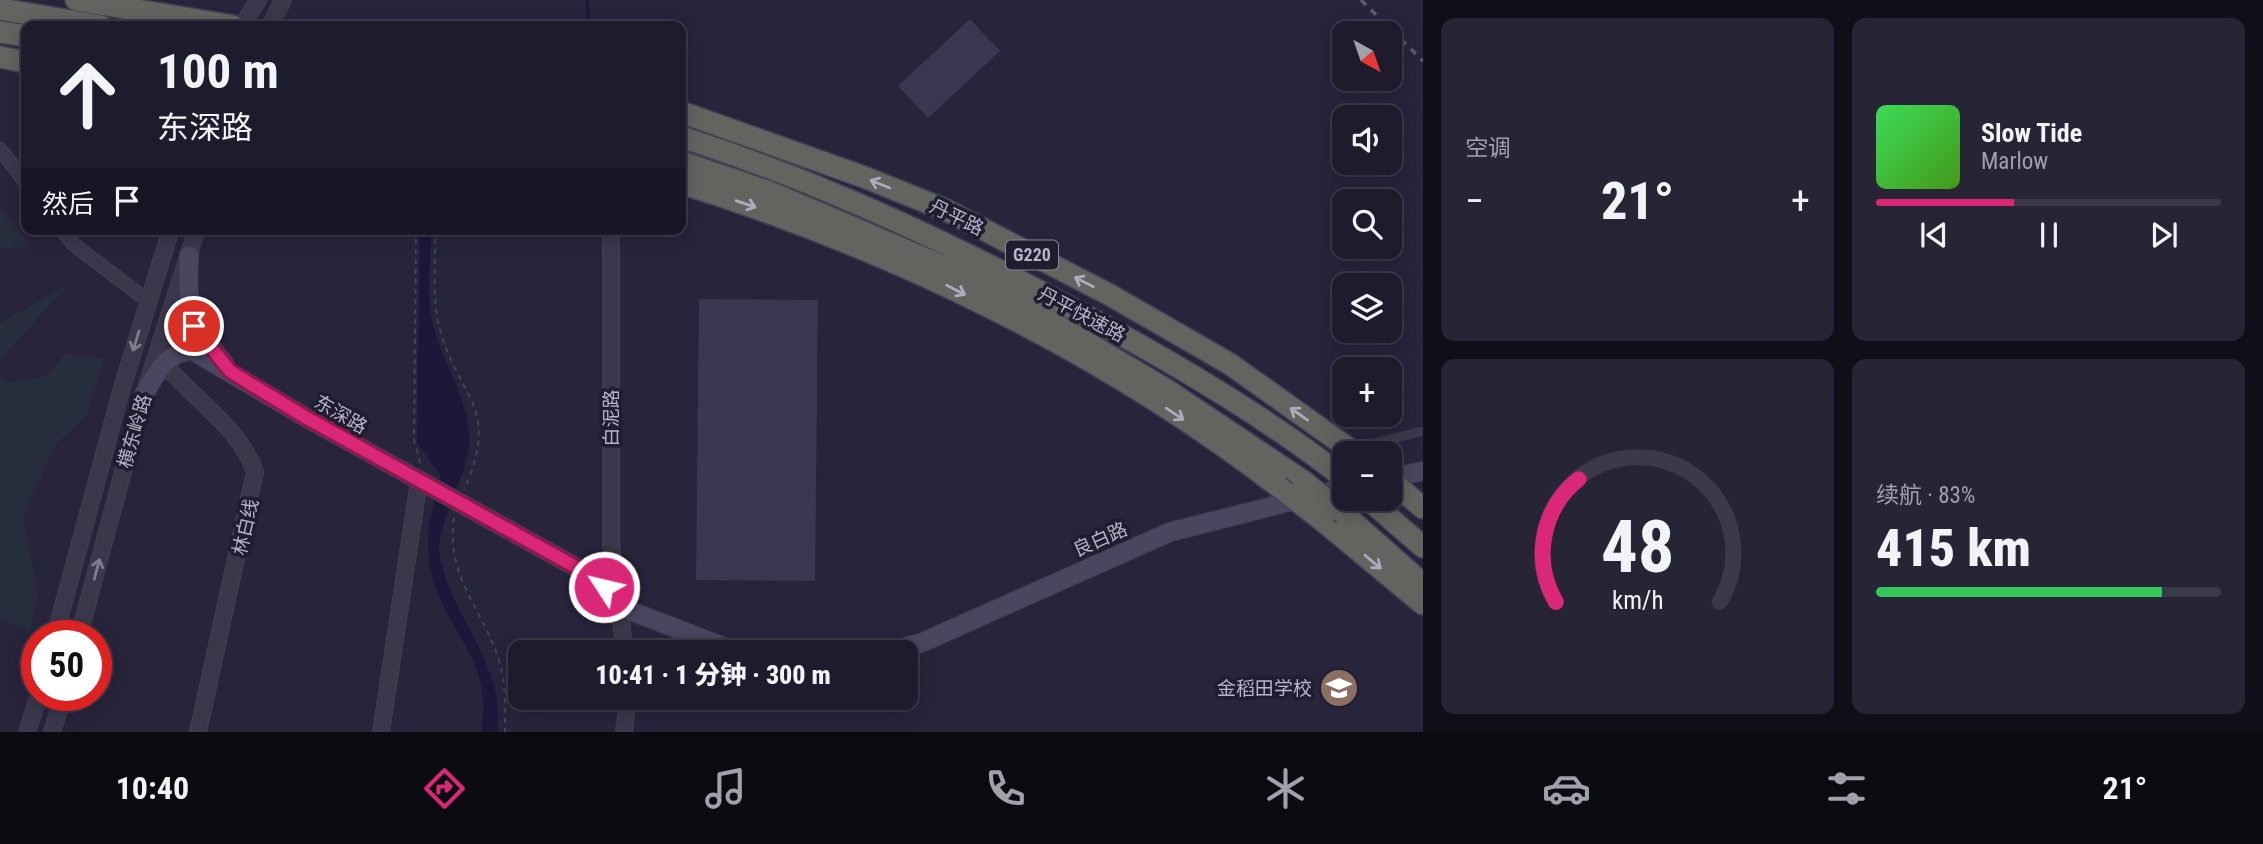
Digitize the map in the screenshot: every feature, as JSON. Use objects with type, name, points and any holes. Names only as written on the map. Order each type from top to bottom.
[{"type":"highway","points":[[76,0],[203,21]]},
{"type":"highway","points":[[6,10],[71,21]]},
{"type":"highway","points":[[0,57],[21,61]]},
{"type":"highway","name":"丹平路","points":[[686,114],[864,177],[946,210],[1110,295],[1230,364],[1338,441]]},
{"type":"highway","name":"丹平快速路","points":[[686,139],[779,170],[888,215],[1003,271],[1186,371],[1332,470]]},
{"type":"highway","name":"丹平快速路","points":[[686,164],[768,191],[994,288],[1164,388],[1303,481],[1423,584]]},
{"type":"highway","points":[[686,185],[747,204],[929,276],[1035,330],[1149,397],[1279,486],[1423,604]]},
{"type":"highway","points":[[1110,295],[1186,371]]},
{"type":"highway","points":[[1086,360],[1164,388]]},
{"type":"highway","points":[[1402,490],[1423,508]]},
{"type":"highway","points":[[1382,511],[1423,548]]},
{"type":"main road","name":"东深路","points":[[189,256],[187,299],[194,326],[230,371]]},
{"type":"main road","name":"东深路","points":[[160,359],[181,351],[193,351],[458,502]]},
{"type":"main road","points":[[144,394],[160,359]]},
{"type":"main road","points":[[1402,479],[1423,471]]},
{"type":"main road","name":"良白路","points":[[918,644],[1170,532],[1332,491]]},
{"type":"main road","points":[[458,502],[592,576],[618,606],[706,640]]},
{"type":"street","points":[[245,21],[258,0]]},
{"type":"street","points":[[272,21],[283,0]]},
{"type":"street","points":[[0,149],[21,176]]},
{"type":"street","points":[[65,235],[72,244],[148,301]]},
{"type":"street","name":"横东岭路","points":[[59,620],[148,301],[169,235]]},
{"type":"street","points":[[160,359],[195,235]]},
{"type":"street","name":"白泥路","points":[[611,235],[611,545],[623,640]]},
{"type":"street","name":"林白线","points":[[160,359],[232,434],[251,460],[255,472],[198,732]]},
{"type":"street","name":"横东岭路","points":[[83,620],[144,394]]},
{"type":"street","points":[[381,732],[426,486]]},
{"type":"street","points":[[624,732],[627,710]]},
{"type":"street","points":[[27,732],[34,711]]},
{"type":"street","points":[[52,732],[59,711]]},
{"type":"lane","points":[[1388,441],[1423,431]]},
{"type":"path","points":[[416,235],[414,440],[426,486]]},
{"type":"path","points":[[435,235],[439,324],[478,415],[481,433],[470,475],[458,502],[451,540],[457,569],[502,671],[505,732]]},
{"type":"shaded area","points":[[0,206],[30,246],[6,249],[0,245]]},
{"type":"shaded area","points":[[420,235],[431,235],[429,287],[432,320],[461,398],[469,430],[467,459],[441,533],[440,558],[447,581],[494,685],[498,708],[497,732],[481,732],[483,705],[480,682],[473,661],[434,584],[428,550],[429,529],[441,476],[417,443]]},
{"type":"shaded area","points":[[69,284],[7,352],[0,361],[0,323]]},
{"type":"shaded area","points":[[65,354],[104,358],[87,415],[55,445],[23,516],[38,594],[32,620],[21,620],[21,628],[0,620],[0,374],[8,383],[47,376]]},
{"type":"building","points":[[970,19],[1000,51],[928,118],[898,86]]},
{"type":"building","points":[[699,299],[818,300],[815,581],[696,580]]},
{"type":"waterway","points":[[587,0],[589,21]]},
{"type":"railway","points":[[1361,0],[1423,61]]},
{"type":"place","name":"金稻田学校","points":[[1339,688]]},
{"type":"route","points":[[194,326],[230,371],[433,490],[592,576],[604,587]]}]
